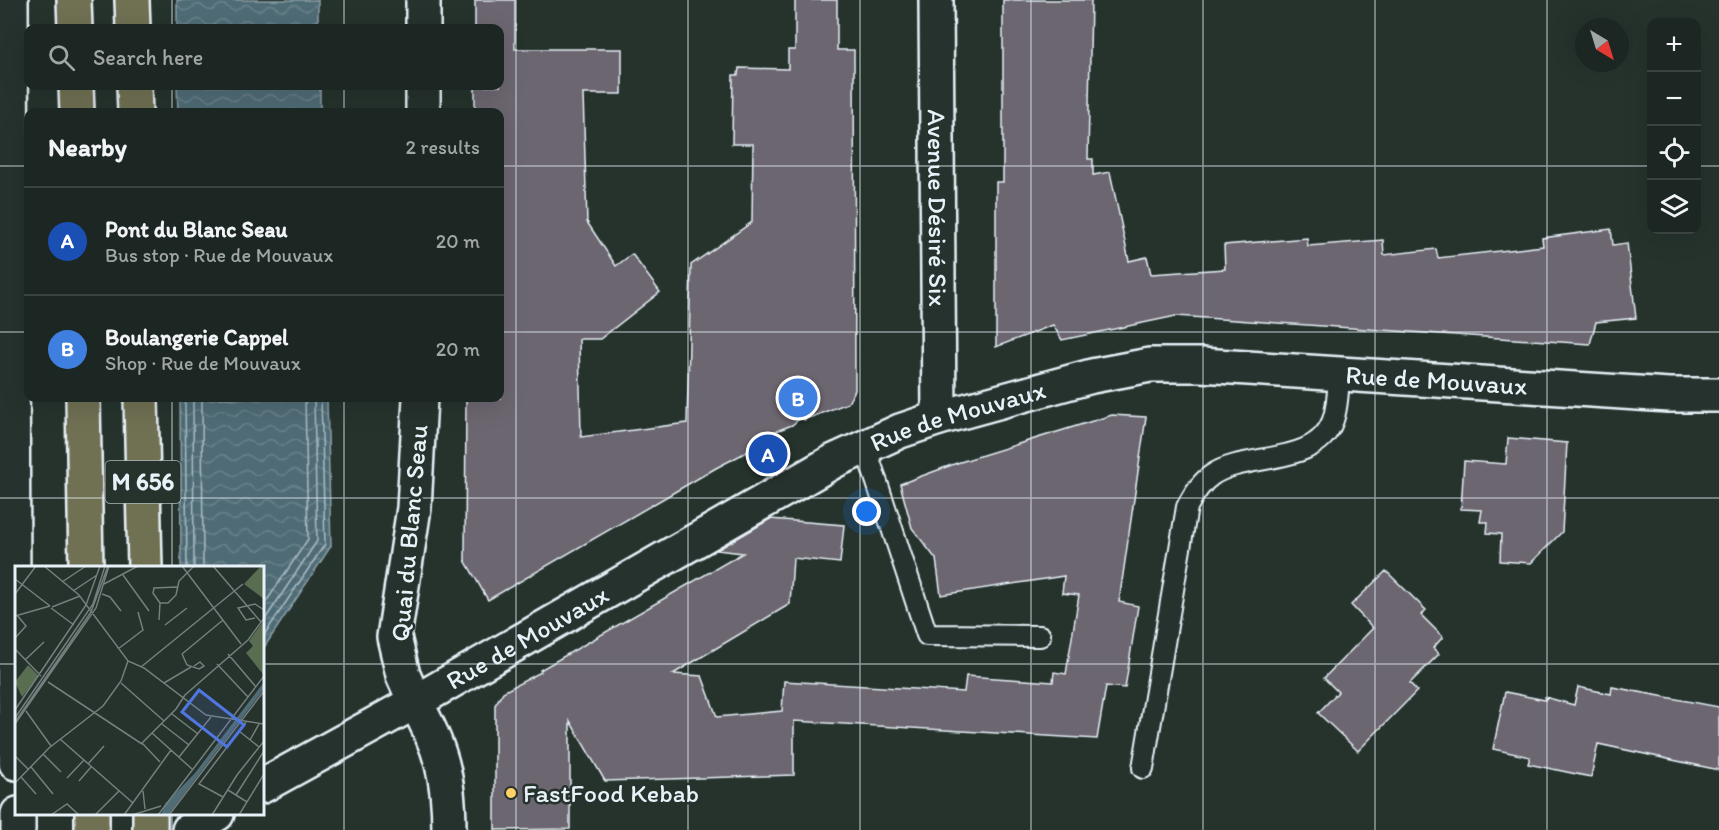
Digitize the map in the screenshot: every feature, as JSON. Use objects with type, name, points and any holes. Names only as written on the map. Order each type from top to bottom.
[{"type":"highway","points":[[74,0],[75,24]]},
{"type":"highway","points":[[132,0],[133,24]]},
{"type":"highway","points":[[76,90],[76,108]]},
{"type":"highway","points":[[134,90],[135,108]]},
{"type":"highway","name":"M 656","points":[[83,402],[86,566]]},
{"type":"highway","name":"M 656","points":[[141,402],[145,566]]},
{"type":"street","points":[[11,0],[6,607],[15,747]]},
{"type":"street","points":[[423,0],[423,24]]},
{"type":"street","name":"Avenue Désiré Six","points":[[936,0],[939,418]]},
{"type":"street","points":[[423,90],[423,108]]},
{"type":"street","name":"Rue de Mouvaux","points":[[272,781],[415,702],[834,461],[900,431],[939,418],[1092,376],[1149,365],[1201,365],[1669,395],[1719,395]]},
{"type":"street","name":"Quai du Blanc Seau","points":[[420,402],[414,508],[394,637],[403,675],[431,729],[443,761],[449,796],[449,830]]},
{"type":"street","points":[[189,830],[214,815]]},
{"type":"lane","points":[[1143,768],[1187,507],[1202,483],[1214,474],[1227,468],[1292,454],[1316,442],[1333,422],[1339,375]]},
{"type":"lane","points":[[865,446],[927,635],[1040,636]]},
{"type":"water","points":[[177,0],[318,0],[318,24],[177,24]]},
{"type":"water","points":[[177,90],[320,90],[320,108],[178,108]]},
{"type":"water","points":[[180,402],[327,402],[331,546],[264,647],[264,566],[181,566]]},
{"type":"building","points":[[475,0],[515,0],[515,49],[622,49],[622,94],[583,94],[587,222],[616,266],[632,254],[660,292],[600,339],[579,339],[581,437],[687,423],[691,265],[752,222],[753,144],[732,144],[733,75],[738,75],[739,68],[788,69],[788,50],[795,50],[795,0],[837,0],[837,50],[854,50],[855,390],[848,403],[804,420],[804,415],[792,425],[758,438],[762,444],[716,468],[488,600],[465,560],[466,402],[504,402],[504,108],[475,108],[475,90],[504,90],[504,24],[475,24]]},
{"type":"building","points":[[1003,0],[1091,0],[1088,159],[1093,159],[1093,175],[1110,172],[1129,261],[1147,257],[1151,274],[1225,269],[1224,245],[1307,238],[1308,246],[1383,240],[1384,255],[1436,249],[1438,258],[1543,246],[1542,238],[1611,229],[1613,245],[1627,243],[1636,318],[1596,322],[1590,344],[1176,316],[1062,340],[1053,325],[996,347],[996,182],[1003,182]]},
{"type":"building","points":[[1112,415],[1146,417],[1119,602],[1138,606],[1125,688],[1106,686],[1097,739],[794,721],[794,775],[605,781],[570,721],[570,829],[495,830],[495,705],[503,692],[743,553],[717,550],[770,519],[844,525],[840,563],[793,558],[790,604],[673,674],[702,676],[717,717],[782,711],[784,681],[964,692],[966,676],[1053,682],[1054,672],[1066,674],[1079,595],[1062,593],[1064,576],[941,595],[936,559],[912,528],[900,484],[957,463]]},
{"type":"building","points":[[1508,438],[1567,443],[1562,532],[1531,563],[1500,561],[1501,534],[1487,533],[1488,522],[1480,522],[1482,510],[1461,509],[1464,461],[1506,464]]},
{"type":"building","points":[[1386,571],[1426,610],[1421,615],[1443,637],[1433,648],[1439,654],[1410,683],[1417,691],[1358,751],[1318,713],[1338,692],[1324,678],[1373,628],[1351,605]]},
{"type":"building","points":[[1578,687],[1611,694],[1612,687],[1719,707],[1719,770],[1598,744],[1591,777],[1528,764],[1530,757],[1493,749],[1505,692],[1545,700],[1545,697],[1574,705]]},
{"type":"place","name":"Boulangerie Cappel","points":[[798,398]]},
{"type":"place","name":"Pont du Blanc Seau","points":[[768,454]]},
{"type":"place","name":"FastFood Kebab","points":[[511,793]]}]
